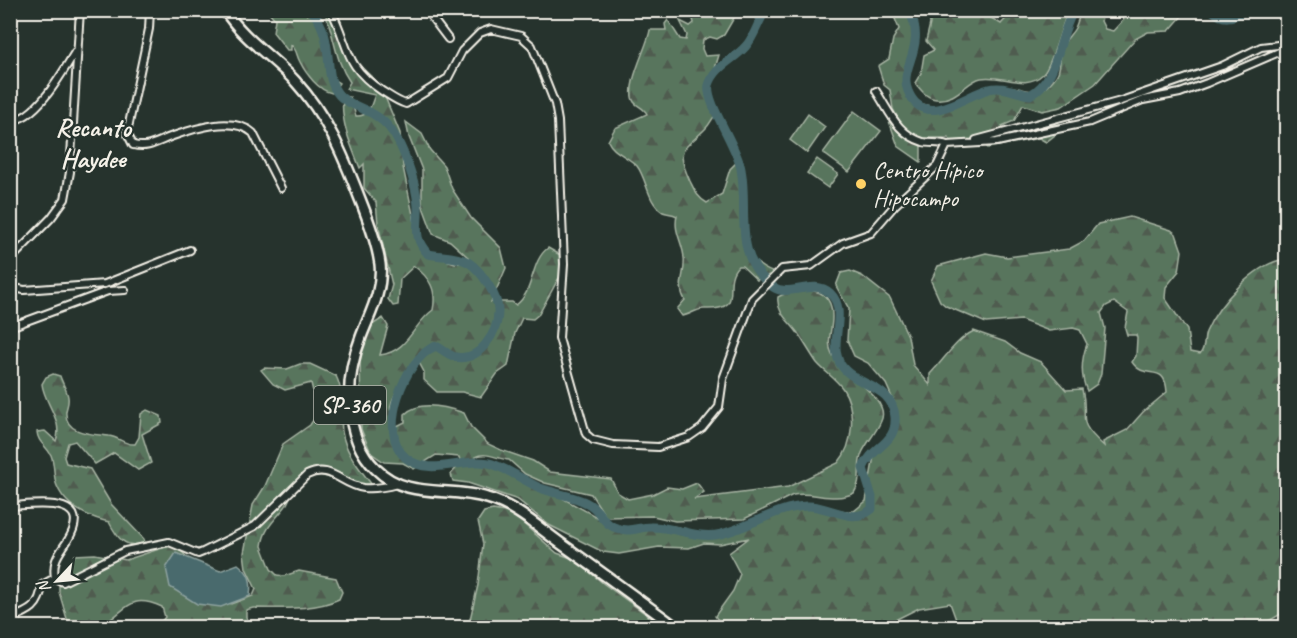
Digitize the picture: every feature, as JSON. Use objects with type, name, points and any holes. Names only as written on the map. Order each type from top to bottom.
[{"type":"main road","name":"SP-360","points":[[216,10],[294,80],[330,126],[365,211],[380,264],[380,285],[376,303],[354,358],[350,411],[352,428],[360,449],[376,469],[396,484],[416,490],[480,495],[499,501],[515,510],[677,627]]},
{"type":"main road","name":"SP-360","points":[[225,10],[244,33]]},
{"type":"main road","points":[[1281,627],[1287,626]]},
{"type":"street","points":[[10,260],[51,218],[65,199],[70,172],[80,10]]},
{"type":"street","points":[[150,10],[149,29],[128,133],[134,145],[145,148],[188,131],[231,124],[246,127],[253,133],[281,188]]},
{"type":"street","points":[[331,10],[346,53],[356,70],[401,103],[417,100],[448,78],[462,51],[480,33],[491,28],[521,36],[532,46],[555,104],[558,121],[564,264],[559,338],[579,416],[586,434],[593,440],[613,445],[658,447],[689,437],[702,428],[719,407],[723,379],[752,299],[776,274],[789,267],[811,266],[843,243],[871,233],[895,205],[937,166],[945,147]]},
{"type":"street","points":[[426,10],[448,39]]},
{"type":"street","points":[[876,91],[894,123],[904,132],[924,142],[945,147],[1168,86],[1273,44],[1286,47]]},
{"type":"street","points":[[968,142],[998,142],[1090,122],[1143,100],[1180,93],[1207,83],[1286,47]]},
{"type":"street","points":[[10,120],[23,120],[31,113],[59,79],[76,51]]},
{"type":"street","points":[[10,287],[24,290],[105,284],[189,250]]},
{"type":"street","points":[[10,327],[108,291],[125,290]]},
{"type":"street","points":[[55,578],[63,582],[119,552],[151,548],[164,543],[198,554],[255,526],[307,475],[316,471],[330,472],[363,488],[396,484]]},
{"type":"street","points":[[10,506],[60,504],[69,507],[74,515],[68,539],[57,553],[53,566],[55,578]]},
{"type":"street","points":[[10,619],[34,609],[41,599],[42,585],[55,578]]},
{"type":"green space","points":[[1045,9],[1068,11],[1050,63],[1043,74],[1036,79],[1021,82],[981,78],[950,97],[936,99],[927,95],[915,83],[921,73],[924,55],[934,50],[926,41],[930,24],[929,11],[974,11],[985,14],[1001,24],[1010,14],[1023,15]]},
{"type":"green space","points":[[268,11],[304,11],[307,15],[310,11],[317,11],[328,40],[333,79],[339,83],[332,93],[322,89],[309,77],[291,45],[291,50],[287,50],[273,32],[275,19]]},
{"type":"green space","points":[[324,11],[337,11],[354,60],[380,85],[400,133],[403,167],[418,239],[424,249],[455,263],[463,263],[469,258],[450,241],[433,234],[422,204],[422,170],[409,137],[406,122],[422,134],[430,150],[444,166],[452,189],[471,218],[501,248],[506,268],[491,302],[512,302],[516,305],[526,292],[542,254],[548,248],[562,256],[562,272],[539,314],[533,319],[522,318],[515,333],[508,366],[497,374],[481,397],[462,392],[437,392],[424,380],[424,372],[416,357],[409,366],[391,403],[391,414],[397,426],[405,422],[405,414],[418,407],[442,407],[464,413],[471,427],[488,444],[533,461],[550,472],[611,479],[618,493],[628,499],[653,494],[667,487],[682,489],[697,483],[704,492],[694,499],[788,487],[838,463],[850,437],[850,406],[843,389],[817,363],[779,307],[778,297],[808,290],[823,294],[831,307],[829,341],[832,354],[846,371],[873,395],[883,412],[879,425],[862,453],[857,488],[854,493],[838,497],[793,495],[744,519],[675,521],[653,516],[606,517],[591,494],[545,483],[525,474],[509,460],[487,455],[475,457],[479,462],[504,468],[524,481],[533,482],[624,532],[640,527],[663,525],[687,529],[698,534],[712,534],[799,507],[813,506],[854,511],[866,501],[874,456],[895,426],[896,413],[895,404],[886,384],[868,363],[854,356],[847,340],[849,309],[836,286],[841,273],[850,271],[862,276],[890,298],[908,336],[913,365],[930,385],[930,374],[956,345],[974,331],[1005,342],[1020,353],[1041,362],[1066,390],[1082,389],[1084,419],[1094,437],[1104,446],[1103,442],[1127,430],[1143,412],[1167,392],[1163,377],[1143,371],[1132,362],[1136,356],[1137,338],[1136,335],[1127,335],[1125,328],[1128,312],[1114,302],[1106,306],[1101,313],[1105,328],[1101,374],[1097,384],[1087,391],[1082,368],[1087,344],[1080,330],[1073,328],[1049,331],[1021,320],[986,323],[946,306],[940,301],[931,281],[938,266],[986,253],[1007,257],[1069,249],[1084,241],[1098,224],[1130,217],[1171,230],[1176,234],[1182,251],[1179,271],[1166,287],[1165,298],[1187,330],[1190,352],[1200,354],[1206,332],[1212,321],[1239,286],[1263,268],[1286,259],[1286,611],[1260,626],[1244,628],[959,628],[950,603],[919,608],[881,627],[723,627],[715,616],[733,591],[740,574],[729,553],[749,538],[720,544],[704,543],[689,548],[659,547],[619,554],[603,552],[549,525],[518,500],[468,483],[453,481],[451,474],[461,463],[459,457],[436,455],[414,469],[403,463],[384,462],[371,453],[361,429],[360,350],[372,325],[383,318],[388,326],[380,355],[397,349],[433,310],[434,296],[428,280],[414,266],[400,279],[398,305],[393,306],[388,299],[392,285],[378,224],[376,202],[364,188],[364,164],[360,168],[353,151],[342,106],[343,97],[350,97],[356,116],[364,115],[369,110],[375,95],[346,89],[350,82],[341,65]]},
{"type":"green space","points":[[691,11],[738,11],[724,35],[717,39],[710,37],[703,40],[702,49],[705,56],[719,55],[709,88],[717,113],[684,150],[682,155],[685,170],[697,194],[707,203],[722,194],[730,169],[740,159],[743,174],[743,238],[748,252],[758,264],[774,273],[757,280],[742,266],[738,266],[733,273],[731,295],[725,306],[701,309],[682,316],[677,309],[685,300],[681,289],[684,258],[676,227],[677,216],[658,208],[637,166],[613,149],[608,141],[615,128],[647,114],[634,102],[632,87],[650,30],[666,30],[665,24],[668,20],[680,39],[686,40],[687,35],[680,21],[690,26],[694,23]]},
{"type":"green space","points":[[892,11],[909,11],[913,25],[914,40],[907,72],[908,87],[912,95],[920,103],[944,106],[1006,87],[1032,91],[1042,90],[1058,72],[1064,44],[1075,28],[1081,11],[1104,11],[1101,21],[1105,29],[1113,31],[1129,14],[1137,11],[1193,11],[1182,16],[1169,31],[1148,32],[1135,39],[1095,84],[1061,107],[1042,111],[1023,105],[1014,121],[1002,126],[1004,131],[1012,131],[1060,124],[1068,125],[1046,142],[1039,138],[988,148],[978,141],[952,145],[949,138],[924,138],[921,141],[921,162],[898,146],[889,121],[899,120],[893,109],[890,90],[884,85],[878,66],[889,59],[893,39],[899,29]]},
{"type":"green space","points":[[854,111],[881,131],[849,172],[823,153]]},
{"type":"green space","points":[[808,114],[825,127],[807,153],[790,140]]},
{"type":"green space","points":[[817,159],[838,174],[828,188],[807,173]]},
{"type":"green space","points":[[300,364],[310,364],[336,376],[341,397],[344,440],[355,462],[375,489],[353,488],[325,476],[315,476],[305,480],[294,490],[268,529],[262,546],[271,569],[277,575],[284,576],[299,571],[336,578],[342,592],[339,599],[308,607],[246,610],[246,617],[253,628],[157,627],[165,617],[162,607],[151,603],[135,602],[98,627],[73,628],[67,619],[59,592],[59,580],[75,555],[95,554],[126,560],[171,545],[182,552],[231,604],[253,596],[256,589],[246,568],[244,553],[253,505],[265,486],[283,444],[310,425],[317,408],[311,383],[285,390],[273,384],[261,370],[264,368],[287,369]]},
{"type":"green space","points":[[53,374],[60,376],[67,394],[67,419],[70,425],[81,432],[113,437],[135,444],[139,437],[141,414],[147,410],[161,416],[162,423],[142,434],[151,463],[138,470],[114,453],[95,464],[75,441],[68,443],[64,457],[66,463],[90,469],[111,504],[144,539],[145,543],[142,545],[125,543],[109,522],[78,510],[61,494],[56,482],[51,455],[39,439],[37,432],[45,431],[56,441],[58,434],[56,419],[42,384],[46,377]]},
{"type":"green space","points":[[493,510],[511,513],[557,553],[574,559],[604,584],[664,627],[468,628],[478,585],[483,544],[478,521],[484,512]]},
{"type":"water","points":[[176,553],[220,571],[238,564],[249,578],[250,596],[221,607],[197,604],[170,587],[166,568]]},
{"type":"waterway","points":[[311,10],[324,33],[331,77],[339,95],[383,121],[401,146],[415,187],[418,207],[417,232],[423,248],[428,254],[458,258],[468,262],[488,284],[498,306],[495,329],[491,337],[472,355],[456,357],[436,346],[424,353],[414,365],[398,397],[394,415],[397,447],[406,458],[416,464],[438,467],[484,462],[495,465],[540,488],[587,503],[597,510],[607,523],[618,529],[659,527],[703,535],[732,531],[774,513],[796,507],[816,507],[857,516],[864,514],[872,509],[872,497],[863,468],[872,454],[888,439],[895,426],[893,407],[889,399],[883,393],[852,376],[839,361],[836,352],[838,310],[836,301],[830,293],[817,287],[779,290],[760,274],[751,261],[744,232],[741,169],[716,113],[709,93],[709,85],[716,73],[749,42],[766,10]]},
{"type":"waterway","points":[[909,10],[914,23],[915,35],[907,74],[908,91],[915,103],[934,110],[989,89],[1005,89],[1030,95],[1040,88],[1053,68],[1068,21],[1074,10]]},
{"type":"waterway","points":[[1212,10],[1224,17],[1236,15],[1244,10]]},
{"type":"place","name":"Centro Hípico Hipocampo","points":[[861,184]]},
{"type":"district","name":"Recanto Haydee","points":[[93,142]]}]
